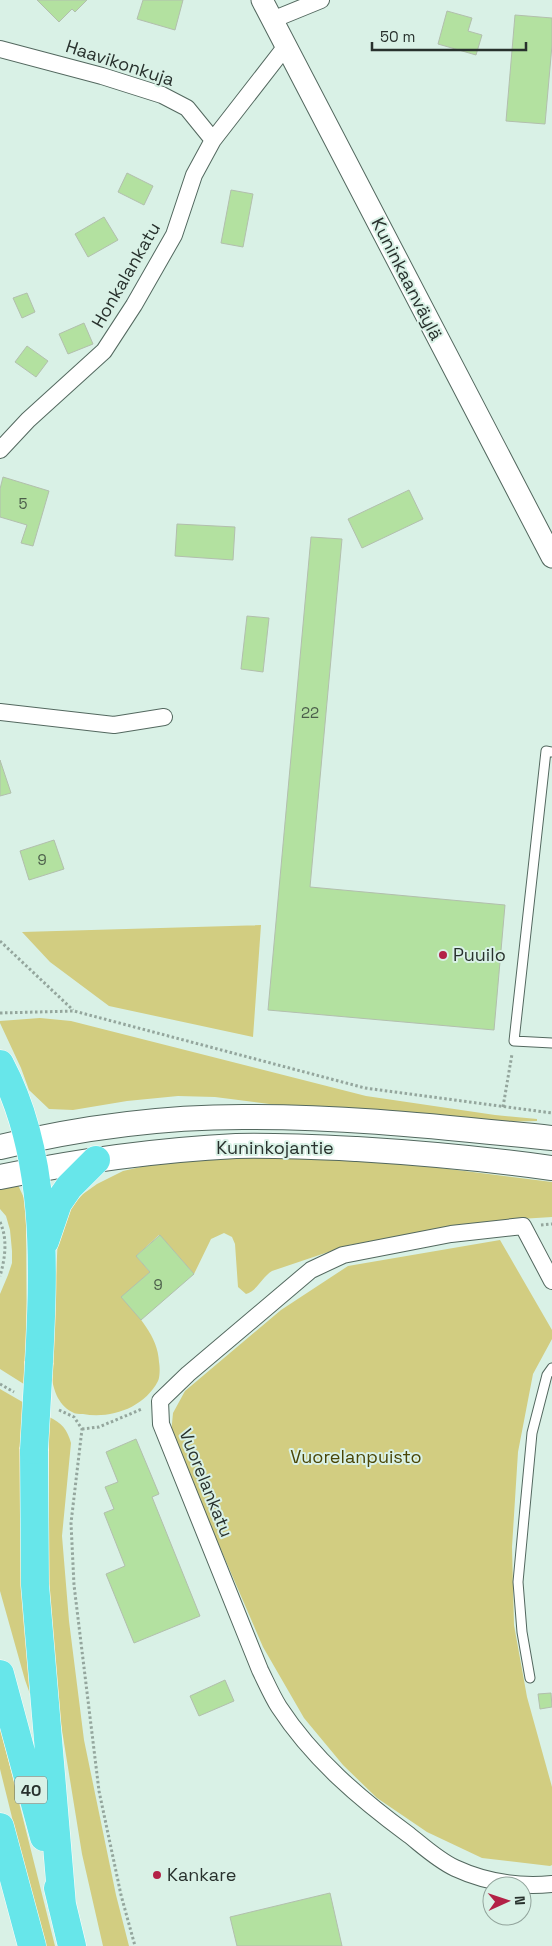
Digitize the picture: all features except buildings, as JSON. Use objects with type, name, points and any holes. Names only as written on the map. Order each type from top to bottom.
[{"type":"highway","points":[[0,1064],[6,1075],[30,1140],[35,1170],[42,1255],[34,1450],[35,1585],[62,1905]]},
{"type":"highway","points":[[42,1255],[58,1203],[69,1187],[96,1160]]},
{"type":"highway","name":"40","points":[[0,1674],[72,1946]]},
{"type":"highway","points":[[0,1827],[31,1946]]},
{"type":"highway","points":[[0,1886],[31,1946]]},
{"type":"main road","name":"Kuninkojantie","points":[[0,1147],[80,1131],[149,1122],[242,1117],[312,1118],[403,1123],[552,1138]]},
{"type":"main road","name":"Kuninkojantie","points":[[0,1176],[151,1152],[236,1146],[401,1152],[552,1168]]},
{"type":"street","name":"Kuninkaanväylä","points":[[262,0],[552,557]]},
{"type":"street","points":[[272,20],[321,0]]},
{"type":"street","name":"Honkalankatu","points":[[0,450],[28,420],[104,351],[134,306],[174,235],[194,175],[213,140],[286,46]]},
{"type":"street","name":"Haavikonkuja","points":[[0,49],[102,76],[162,95],[186,108],[213,140]]},
{"type":"street","points":[[0,712],[114,725],[164,717]]},
{"type":"street","points":[[160,1401],[188,1374],[311,1270],[343,1255],[451,1234],[523,1226],[552,1281]]},
{"type":"street","name":"Vuorelankatu","points":[[160,1401],[161,1424],[260,1670],[279,1706],[303,1739],[366,1804],[455,1868],[495,1882],[552,1884]]},
{"type":"lane","points":[[552,752],[546,751],[514,1041],[552,1043]]},
{"type":"lane","points":[[530,1678],[522,1632],[518,1582],[532,1434],[547,1375],[552,1368]]},
{"type":"path","points":[[0,941],[74,1011]]},
{"type":"path","points":[[0,1013],[74,1011],[365,1088],[552,1113]]},
{"type":"path","points":[[503,1107],[514,1041]]},
{"type":"path","points":[[0,1222],[5,1245],[0,1276]]},
{"type":"path","points":[[0,1384],[20,1394]]},
{"type":"path","points":[[82,1429],[99,1427],[160,1401]]},
{"type":"path","points":[[56,1408],[74,1417],[82,1429],[71,1523],[74,1585],[99,1790],[135,1946]]},
{"type":"green space","points":[[261,925],[253,1037],[109,1006],[50,962],[22,932]]},
{"type":"green space","points":[[40,1018],[71,1021],[366,1096],[495,1115],[537,1119],[537,1121],[492,1122],[300,1108],[215,1097],[178,1096],[127,1101],[73,1110],[49,1109],[29,1090],[0,1023],[0,1021]]},
{"type":"green space","points":[[315,1156],[433,1167],[552,1182],[552,1217],[506,1220],[349,1245],[272,1271],[253,1290],[246,1294],[238,1287],[235,1244],[232,1237],[224,1233],[211,1239],[194,1274],[159,1235],[136,1256],[150,1272],[122,1297],[146,1327],[155,1344],[160,1367],[158,1381],[144,1398],[126,1410],[105,1415],[94,1415],[77,1414],[67,1409],[59,1400],[51,1373],[58,1237],[69,1209],[83,1194],[97,1184],[123,1171],[145,1166],[216,1157]]},
{"type":"green space","points":[[0,1185],[18,1185],[24,1198],[26,1209],[27,1386],[0,1369],[0,1294],[12,1263],[12,1251],[10,1230],[6,1216],[0,1209]]},
{"type":"green space","name":"Vuorelanpuisto","points":[[500,1240],[552,1330],[552,1339],[533,1374],[518,1452],[512,1547],[514,1625],[527,1697],[552,1787],[552,1865],[550,1866],[482,1858],[427,1832],[377,1798],[343,1765],[304,1718],[263,1647],[171,1434],[173,1413],[185,1391],[281,1310],[348,1266]]},
{"type":"green space","points":[[0,1389],[26,1404],[33,1695],[30,1694],[25,1680],[0,1591]]},
{"type":"green space","points":[[49,1417],[63,1427],[71,1443],[62,1536],[69,1621],[84,1740],[116,1895],[129,1946],[103,1946],[82,1854],[60,1718],[49,1585]]},
{"type":"green space","points":[[0,1727],[55,1946],[44,1946],[0,1769]]},
{"type":"place","name":"Puuilo","points":[[443,955]]},
{"type":"place","name":"Kankare","points":[[157,1875]]}]
